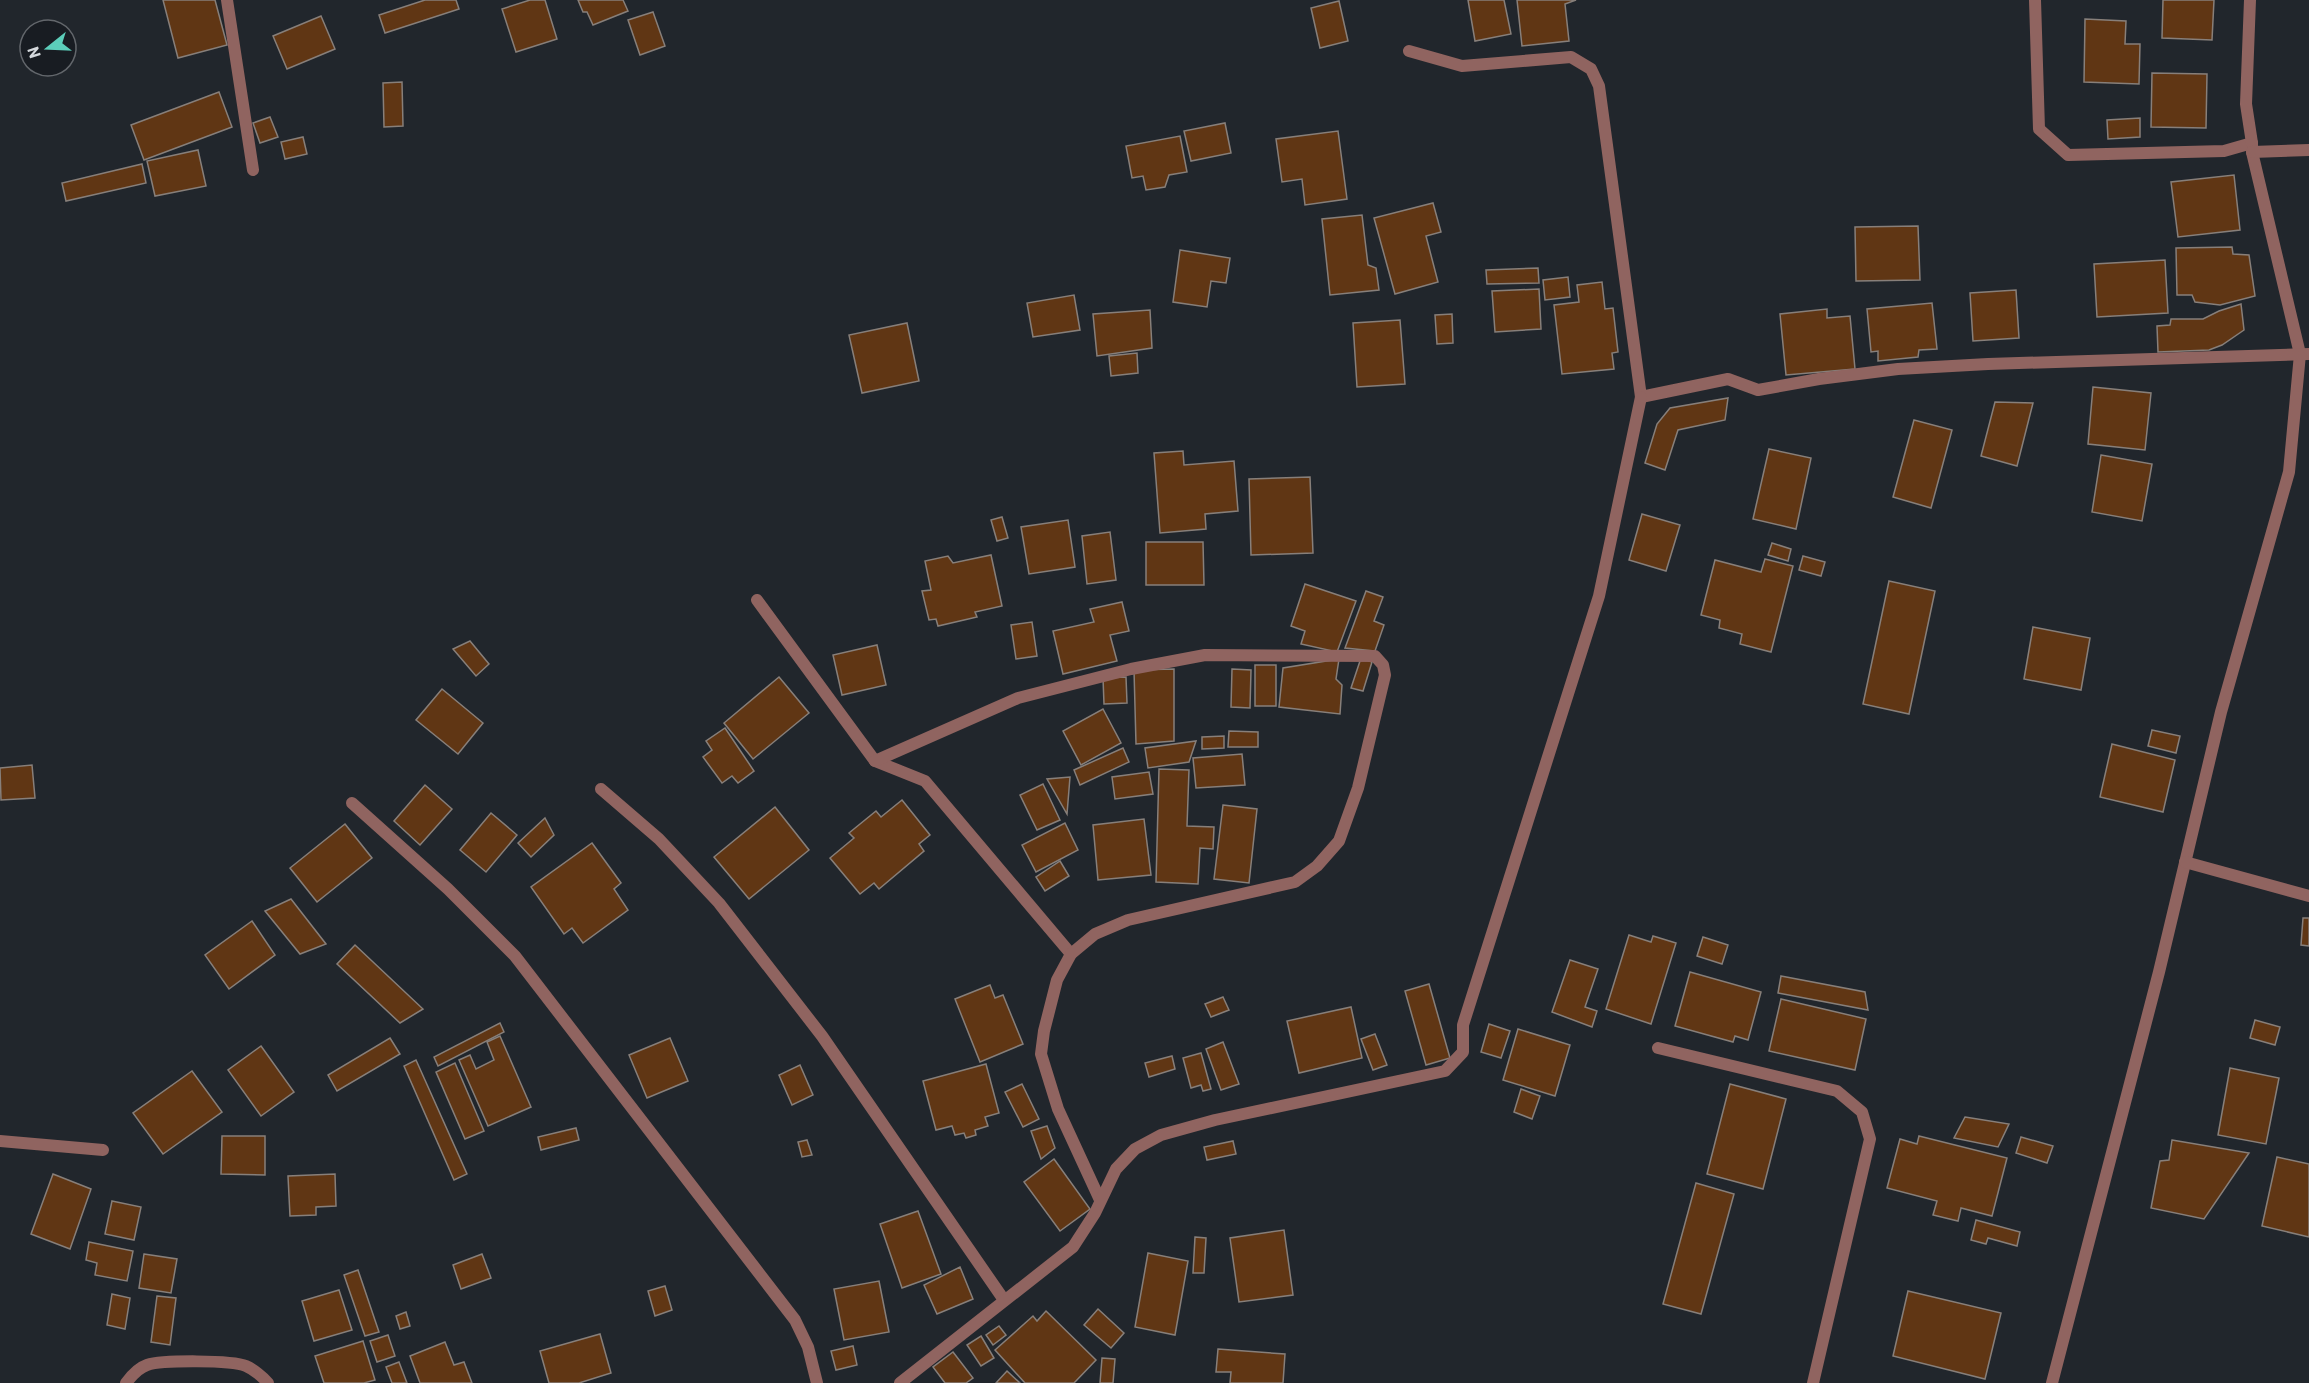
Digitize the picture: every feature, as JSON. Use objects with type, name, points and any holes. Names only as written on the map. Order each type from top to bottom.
[{"type":"street","points":[[227,0],[253,170]]},
{"type":"street","points":[[2035,0],[2039,129],[2068,155],[2224,151],[2252,148],[2309,150]]},
{"type":"street","points":[[2052,1383],[2159,972],[2221,712],[2289,472],[2304,354],[2252,148],[2246,104],[2250,0]]},
{"type":"street","points":[[900,1383],[1073,1247],[1095,1213],[1116,1169],[1135,1149],[1161,1135],[1215,1120],[1445,1071],[1463,1052],[1463,1025],[1599,596],[1641,397],[1599,86],[1591,69],[1571,57],[1462,66],[1409,51]]},
{"type":"street","points":[[1641,397],[1728,379],[1758,390],[1819,379],[1898,369],[2000,363],[2304,354]]},
{"type":"street","points":[[757,600],[875,761],[925,781],[1071,954]]},
{"type":"street","points":[[875,761],[1018,698],[1131,669],[1205,654],[1375,656],[1383,664],[1385,675],[1358,788],[1340,841],[1317,866],[1295,882],[1128,920],[1095,934],[1071,954],[1057,980],[1044,1031],[1041,1054],[1058,1109],[1100,1200]]},
{"type":"street","points":[[601,789],[659,838],[719,903],[822,1036],[1004,1300]]},
{"type":"street","points":[[352,803],[448,889],[515,956],[795,1320],[808,1347],[817,1383]]},
{"type":"street","points":[[2185,862],[2309,896]]},
{"type":"street","points":[[1658,1048],[1837,1091],[1862,1112],[1870,1139],[1813,1383]]},
{"type":"street","points":[[0,1140],[103,1150]]},
{"type":"street","points":[[126,1383],[134,1372],[147,1365],[169,1362],[226,1363],[246,1366],[268,1383]]},
{"type":"building","points":[[163,0],[215,0],[227,45],[178,58]]},
{"type":"building","points":[[425,0],[456,0],[459,9],[385,33],[379,15]]},
{"type":"building","points":[[530,0],[545,0],[557,39],[516,52],[502,9]]},
{"type":"building","points":[[578,0],[623,0],[628,11],[593,25],[587,12],[583,12]]},
{"type":"building","points":[[1468,0],[1504,0],[1511,34],[1475,41]]},
{"type":"building","points":[[1517,0],[1576,0],[1565,4],[1569,41],[1522,46]]},
{"type":"building","points":[[2163,0],[2214,0],[2212,40],[2162,38]]},
{"type":"building","points":[[1339,1],[1348,41],[1320,48],[1311,8]]},
{"type":"building","points":[[653,12],[665,46],[640,55],[628,20]]},
{"type":"building","points":[[321,16],[335,49],[287,69],[273,36]]},
{"type":"building","points":[[2085,19],[2126,21],[2125,44],[2140,44],[2139,84],[2084,82]]},
{"type":"building","points":[[2152,73],[2207,74],[2206,128],[2151,127]]},
{"type":"building","points":[[402,82],[403,126],[384,127],[383,83]]},
{"type":"building","points":[[219,92],[232,127],[144,160],[131,125]]},
{"type":"building","points":[[270,117],[278,137],[260,143],[253,123]]},
{"type":"building","points":[[2140,118],[2140,137],[2108,139],[2107,120]]},
{"type":"building","points":[[1225,123],[1231,153],[1191,161],[1184,131]]},
{"type":"building","points":[[1338,131],[1347,199],[1305,205],[1302,179],[1282,182],[1276,139]]},
{"type":"building","points":[[1180,136],[1187,172],[1169,175],[1165,187],[1146,190],[1143,176],[1132,178],[1126,146]]},
{"type":"building","points":[[303,137],[307,154],[285,159],[281,142]]},
{"type":"building","points":[[198,150],[206,186],[155,196],[147,161]]},
{"type":"building","points":[[142,164],[146,183],[66,201],[62,183]]},
{"type":"building","points":[[2234,175],[2240,230],[2178,237],[2171,182]]},
{"type":"building","points":[[1433,203],[1441,232],[1426,236],[1438,282],[1395,294],[1374,218]]},
{"type":"building","points":[[1362,215],[1368,265],[1376,268],[1379,290],[1330,295],[1322,219]]},
{"type":"building","points":[[1918,226],[1920,280],[1856,281],[1855,227]]},
{"type":"building","points":[[2232,247],[2233,254],[2249,255],[2255,296],[2220,305],[2195,302],[2192,295],[2177,295],[2176,248]]},
{"type":"building","points":[[1180,250],[1230,258],[1226,283],[1211,281],[1207,307],[1173,302]]},
{"type":"building","points":[[2165,260],[2168,313],[2097,317],[2094,264]]},
{"type":"building","points":[[1538,268],[1539,283],[1487,284],[1486,270]]},
{"type":"building","points":[[1568,277],[1570,297],[1545,300],[1543,280]]},
{"type":"building","points":[[1602,282],[1605,309],[1613,308],[1618,352],[1612,353],[1614,369],[1562,374],[1554,305],[1579,302],[1577,285]]},
{"type":"building","points":[[1539,289],[1541,329],[1495,332],[1492,291]]},
{"type":"building","points":[[2016,290],[2019,338],[1973,341],[1970,293]]},
{"type":"building","points":[[1074,295],[1080,330],[1033,337],[1027,303]]},
{"type":"building","points":[[1932,303],[1937,349],[1919,350],[1918,357],[1878,361],[1878,351],[1871,352],[1867,309]]},
{"type":"building","points":[[2241,304],[2244,330],[2222,345],[2209,350],[2158,352],[2157,326],[2170,325],[2171,319],[2203,319]]},
{"type":"building","points":[[1827,309],[1827,318],[1850,316],[1855,369],[1786,375],[1780,314]]},
{"type":"building","points":[[1150,310],[1152,348],[1097,356],[1093,314]]},
{"type":"building","points":[[1452,314],[1453,343],[1437,344],[1435,315]]},
{"type":"building","points":[[1400,320],[1405,384],[1357,387],[1353,323]]},
{"type":"building","points":[[907,323],[919,381],[862,393],[849,335]]},
{"type":"building","points":[[1137,353],[1138,373],[1111,376],[1109,356]]},
{"type":"building","points":[[2093,387],[2151,393],[2145,450],[2088,444]]},
{"type":"building","points":[[1728,398],[1725,420],[1678,430],[1665,470],[1645,463],[1657,424],[1670,408]]},
{"type":"building","points":[[1995,402],[2033,403],[2017,466],[1981,456]]},
{"type":"building","points":[[1914,420],[1952,430],[1931,508],[1893,497]]},
{"type":"building","points":[[1769,449],[1811,458],[1796,529],[1753,519]]},
{"type":"building","points":[[1183,451],[1184,465],[1234,461],[1238,511],[1205,514],[1206,529],[1160,533],[1154,453]]},
{"type":"building","points":[[2101,455],[2152,464],[2142,521],[2092,512]]},
{"type":"building","points":[[1310,477],[1313,553],[1251,555],[1249,479]]},
{"type":"building","points":[[1642,514],[1680,525],[1666,571],[1629,560]]},
{"type":"building","points":[[1002,517],[1008,538],[997,541],[991,520]]},
{"type":"building","points":[[1068,520],[1075,567],[1029,574],[1021,527]]},
{"type":"building","points":[[1110,532],[1116,580],[1087,584],[1082,536]]},
{"type":"building","points":[[1146,542],[1203,542],[1204,585],[1146,585]]},
{"type":"building","points":[[1772,543],[1791,549],[1788,561],[1768,555]]},
{"type":"building","points":[[991,555],[1002,606],[975,612],[977,617],[938,626],[936,619],[929,620],[922,591],[931,590],[925,561],[948,556],[953,563]]},
{"type":"building","points":[[1803,556],[1825,562],[1821,576],[1799,570]]},
{"type":"building","points":[[1765,559],[1793,566],[1771,652],[1740,644],[1742,634],[1719,628],[1720,620],[1701,615],[1715,560],[1761,572]]},
{"type":"building","points":[[1889,581],[1935,591],[1909,714],[1863,704]]},
{"type":"building","points":[[1305,584],[1356,601],[1337,652],[1301,644],[1305,631],[1291,626]]},
{"type":"building","points":[[1366,591],[1383,597],[1374,621],[1384,625],[1375,651],[1345,648]]},
{"type":"building","points":[[1122,602],[1129,631],[1110,635],[1117,661],[1063,674],[1053,631],[1094,622],[1090,609]]},
{"type":"building","points":[[1032,622],[1037,656],[1016,659],[1011,625]]},
{"type":"building","points":[[2033,627],[2090,638],[2081,690],[2024,679]]},
{"type":"building","points":[[470,641],[489,664],[476,676],[453,649]]},
{"type":"building","points":[[877,645],[886,685],[842,695],[833,655]]},
{"type":"building","points":[[1361,658],[1372,662],[1363,691],[1351,688]]},
{"type":"building","points":[[1339,659],[1336,679],[1342,685],[1340,714],[1279,707],[1283,668]]},
{"type":"building","points":[[1255,665],[1276,665],[1276,706],[1255,706]]},
{"type":"building","points":[[1174,669],[1174,741],[1136,744],[1134,670]]},
{"type":"building","points":[[1232,669],[1251,670],[1250,708],[1231,707]]},
{"type":"building","points":[[779,677],[809,713],[753,759],[724,723]]},
{"type":"building","points":[[1126,677],[1127,703],[1104,704],[1103,678]]},
{"type":"building","points":[[442,689],[483,723],[458,754],[416,720]]},
{"type":"building","points":[[1103,709],[1121,743],[1081,765],[1063,731]]},
{"type":"building","points":[[725,728],[754,771],[738,783],[732,776],[722,783],[703,757],[712,750],[706,741]]},
{"type":"building","points":[[2152,730],[2180,736],[2176,753],[2148,746]]},
{"type":"building","points":[[1229,731],[1258,732],[1258,747],[1228,747]]},
{"type":"building","points":[[1224,736],[1224,748],[1202,749],[1202,737]]},
{"type":"building","points":[[1196,741],[1189,762],[1148,768],[1145,748]]},
{"type":"building","points":[[2112,744],[2175,760],[2163,812],[2100,797]]},
{"type":"building","points":[[1123,748],[1129,762],[1080,785],[1074,770]]},
{"type":"building","points":[[1242,754],[1245,785],[1196,788],[1193,758]]},
{"type":"building","points":[[32,765],[35,798],[1,800],[0,768]]},
{"type":"building","points":[[1159,769],[1189,770],[1187,826],[1214,827],[1213,849],[1200,848],[1198,884],[1156,882]]},
{"type":"building","points":[[1149,772],[1153,794],[1115,799],[1112,777]]},
{"type":"building","points":[[1070,777],[1067,814],[1047,779]]},
{"type":"building","points":[[1043,784],[1060,820],[1037,830],[1020,795]]},
{"type":"building","points":[[425,785],[452,809],[420,845],[394,821]]},
{"type":"building","points":[[902,800],[930,835],[919,844],[924,851],[879,889],[874,883],[860,894],[830,858],[854,838],[849,833],[876,811],[881,817]]},
{"type":"building","points":[[1223,805],[1257,809],[1249,883],[1214,879]]},
{"type":"building","points":[[775,807],[809,850],[749,899],[714,857]]},
{"type":"building","points":[[491,813],[517,835],[486,872],[460,850]]},
{"type":"building","points":[[545,818],[554,835],[531,857],[518,843]]},
{"type":"building","points":[[1144,819],[1151,875],[1098,880],[1093,825]]},
{"type":"building","points":[[1065,823],[1078,850],[1036,872],[1022,845]]},
{"type":"building","points":[[345,824],[372,858],[317,902],[290,868]]},
{"type":"building","points":[[592,843],[621,883],[614,889],[628,910],[583,943],[572,928],[564,934],[531,887]]},
{"type":"building","points":[[1060,861],[1069,876],[1045,891],[1036,877]]},
{"type":"building","points":[[291,899],[326,944],[300,954],[265,911]]},
{"type":"building","points":[[2303,918],[2309,918],[2309,946],[2301,945]]},
{"type":"building","points":[[252,921],[275,955],[229,989],[205,955]]},
{"type":"building","points":[[1629,935],[1651,942],[1653,936],[1676,943],[1651,1024],[1606,1009]]},
{"type":"building","points":[[1703,937],[1728,945],[1722,964],[1697,956]]},
{"type":"building","points":[[355,945],[423,1009],[400,1023],[337,964]]},
{"type":"building","points":[[1570,960],[1598,969],[1585,1007],[1597,1011],[1592,1027],[1552,1012]]},
{"type":"building","points":[[1690,972],[1761,992],[1748,1040],[1735,1036],[1733,1042],[1675,1026]]},
{"type":"building","points":[[1781,976],[1865,992],[1868,1010],[1778,993]]},
{"type":"building","points":[[1429,984],[1450,1058],[1426,1065],[1405,991]]},
{"type":"building","points":[[990,985],[995,998],[1003,995],[1023,1044],[980,1062],[955,999]]},
{"type":"building","points":[[1223,997],[1229,1010],[1211,1017],[1205,1004]]},
{"type":"building","points":[[1781,999],[1866,1019],[1855,1070],[1769,1051]]},
{"type":"building","points":[[1351,1007],[1362,1058],[1299,1073],[1287,1021]]},
{"type":"building","points":[[2255,1020],[2280,1027],[2275,1045],[2250,1038]]},
{"type":"building","points":[[500,1023],[504,1032],[438,1066],[434,1057]]},
{"type":"building","points":[[1489,1024],[1510,1031],[1501,1058],[1481,1052]]},
{"type":"building","points":[[1518,1029],[1570,1045],[1555,1096],[1503,1080]]},
{"type":"building","points":[[1375,1034],[1387,1065],[1373,1070],[1361,1039]]},
{"type":"building","points":[[500,1036],[531,1107],[488,1126],[459,1060],[470,1055],[476,1069],[494,1060],[487,1042]]},
{"type":"building","points":[[390,1038],[400,1054],[337,1091],[328,1075]]},
{"type":"building","points":[[670,1038],[688,1081],[647,1098],[629,1055]]},
{"type":"building","points":[[1223,1042],[1239,1084],[1221,1090],[1206,1049]]},
{"type":"building","points":[[261,1046],[294,1092],[261,1116],[228,1070]]},
{"type":"building","points":[[1201,1053],[1211,1089],[1203,1091],[1201,1085],[1191,1088],[1183,1058]]},
{"type":"building","points":[[1172,1056],[1175,1069],[1149,1077],[1145,1063]]},
{"type":"building","points":[[416,1060],[467,1174],[454,1180],[404,1066]]},
{"type":"building","points":[[455,1063],[484,1131],[465,1139],[436,1072]]},
{"type":"building","points":[[986,1064],[999,1113],[985,1117],[988,1126],[975,1130],[976,1135],[966,1138],[964,1133],[955,1135],[952,1126],[936,1130],[923,1081]]},
{"type":"building","points":[[800,1065],[813,1095],[792,1105],[779,1075]]},
{"type":"building","points":[[2230,1068],[2279,1078],[2266,1144],[2218,1135]]},
{"type":"building","points":[[192,1071],[222,1112],[163,1154],[133,1113]]},
{"type":"building","points":[[1022,1084],[1039,1119],[1023,1127],[1005,1092]]},
{"type":"building","points":[[1730,1084],[1786,1099],[1763,1189],[1707,1174]]},
{"type":"building","points":[[1521,1089],[1540,1096],[1532,1119],[1514,1112]]},
{"type":"building","points":[[1965,1117],[2009,1124],[1998,1147],[1954,1138]]},
{"type":"building","points":[[1047,1126],[1055,1148],[1041,1159],[1031,1131]]},
{"type":"building","points":[[576,1128],[579,1140],[541,1150],[538,1137]]},
{"type":"building","points":[[222,1136],[265,1136],[265,1175],[221,1174]]},
{"type":"building","points":[[1919,1136],[2007,1158],[1992,1216],[1961,1208],[1958,1221],[1933,1215],[1937,1201],[1887,1188],[1900,1139],[1917,1144]]},
{"type":"building","points":[[2021,1137],[2053,1146],[2047,1163],[2016,1153]]},
{"type":"building","points":[[807,1140],[812,1155],[802,1157],[798,1142]]},
{"type":"building","points":[[2172,1140],[2249,1153],[2204,1219],[2151,1208],[2160,1161],[2169,1160]]},
{"type":"building","points":[[1233,1141],[1236,1154],[1207,1160],[1204,1147]]},
{"type":"building","points":[[2277,1157],[2309,1164],[2309,1237],[2262,1226]]},
{"type":"building","points":[[1054,1159],[1090,1209],[1060,1231],[1024,1182]]},
{"type":"building","points":[[53,1174],[91,1189],[70,1249],[31,1234]]},
{"type":"building","points":[[335,1174],[336,1206],[316,1207],[316,1215],[290,1216],[288,1176]]},
{"type":"building","points":[[1696,1183],[1734,1194],[1701,1314],[1663,1304]]},
{"type":"building","points":[[112,1201],[141,1207],[134,1240],[105,1234]]},
{"type":"building","points":[[918,1211],[941,1274],[902,1288],[880,1224]]},
{"type":"building","points":[[1976,1220],[2020,1232],[2017,1246],[1988,1238],[1986,1244],[1971,1240]]},
{"type":"building","points":[[1284,1230],[1293,1295],[1239,1302],[1230,1238]]},
{"type":"building","points":[[1195,1237],[1206,1238],[1204,1273],[1193,1273]]},
{"type":"building","points":[[89,1242],[133,1251],[127,1281],[95,1275],[97,1263],[86,1260]]},
{"type":"building","points":[[1148,1253],[1188,1261],[1175,1335],[1135,1327]]},
{"type":"building","points":[[144,1254],[177,1259],[171,1293],[139,1288]]},
{"type":"building","points":[[482,1254],[491,1278],[461,1289],[453,1265]]},
{"type":"building","points":[[960,1267],[973,1299],[937,1314],[924,1285]]},
{"type":"building","points":[[358,1270],[379,1332],[365,1336],[344,1275]]},
{"type":"building","points":[[879,1281],[889,1332],[844,1340],[834,1289]]},
{"type":"building","points":[[665,1286],[672,1310],[655,1316],[648,1291]]},
{"type":"building","points":[[339,1290],[352,1330],[314,1341],[302,1301]]},
{"type":"building","points":[[1908,1291],[2001,1313],[1985,1379],[1893,1356]]},
{"type":"building","points":[[112,1294],[130,1298],[125,1329],[107,1325]]},
{"type":"building","points":[[157,1296],[176,1298],[170,1345],[151,1342]]},
{"type":"building","points":[[1098,1309],[1124,1333],[1111,1348],[1084,1325]]},
{"type":"building","points":[[1046,1311],[1096,1360],[1074,1383],[1025,1383],[995,1350],[1033,1316],[1037,1321]]},
{"type":"building","points":[[406,1312],[410,1326],[400,1329],[396,1316]]},
{"type":"building","points":[[999,1326],[1006,1335],[993,1345],[986,1335]]},
{"type":"building","points":[[600,1334],[611,1373],[579,1383],[549,1383],[540,1351]]},
{"type":"building","points":[[388,1335],[395,1356],[377,1362],[370,1341]]},
{"type":"building","points":[[981,1336],[994,1358],[981,1366],[967,1345]]},
{"type":"building","points":[[363,1341],[375,1380],[364,1383],[324,1383],[315,1356]]},
{"type":"building","points":[[445,1342],[454,1365],[464,1362],[472,1383],[420,1383],[410,1356]]},
{"type":"building","points":[[853,1346],[857,1365],[836,1370],[831,1351]]},
{"type":"building","points":[[1218,1349],[1285,1354],[1283,1383],[1230,1383],[1231,1372],[1216,1372]]},
{"type":"building","points":[[953,1352],[973,1378],[966,1383],[945,1383],[933,1367]]},
{"type":"building","points":[[1102,1358],[1115,1359],[1113,1383],[1100,1383]]},
{"type":"building","points":[[399,1362],[407,1383],[392,1383],[386,1367]]},
{"type":"building","points":[[1007,1371],[1020,1383],[996,1383]]}]
